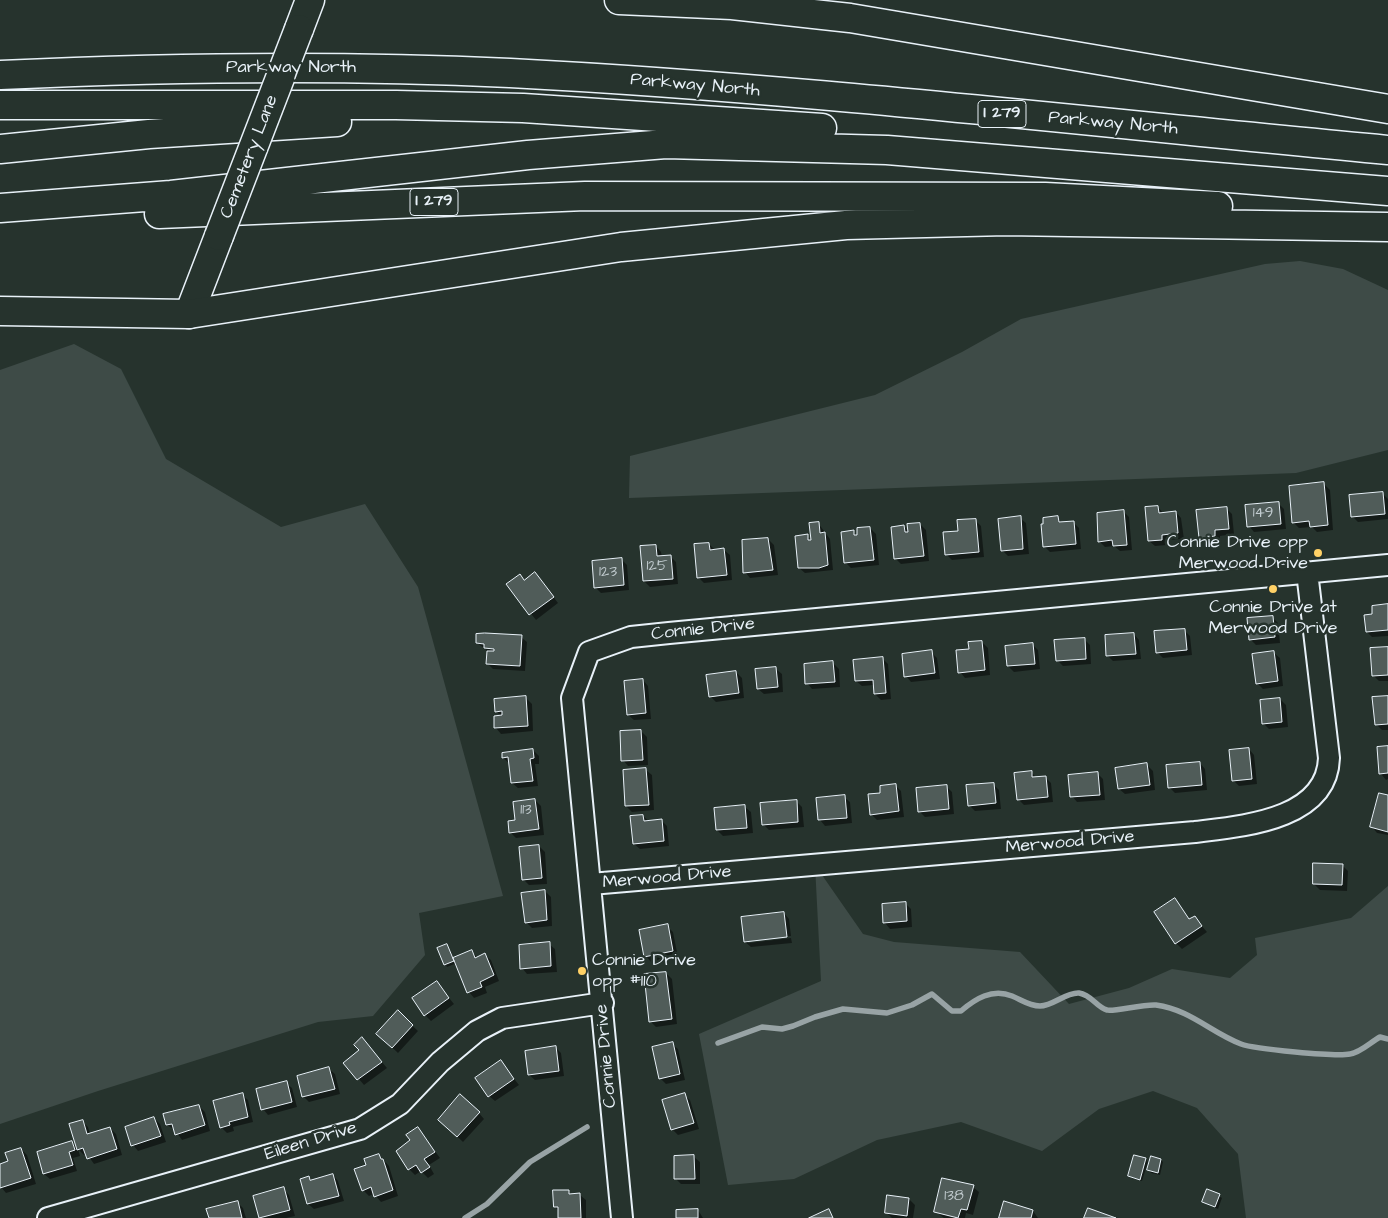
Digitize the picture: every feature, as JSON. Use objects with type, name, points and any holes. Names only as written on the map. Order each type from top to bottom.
[{"type":"main road","name":"Cemetery Lane","points":[[189,314],[310,0]]},
{"type":"main road","points":[[619,0],[732,5],[850,18],[1388,109]]},
{"type":"main road","name":"Parkway North","points":[[0,75],[151,68],[347,67],[509,73],[788,93],[1388,150]]},
{"type":"main road","points":[[0,105],[523,108],[678,120],[852,130],[1388,185]]},
{"type":"main road","points":[[0,149],[215,129],[345,122],[678,120]]},
{"type":"main road","points":[[0,208],[171,195],[533,154],[682,144],[886,150],[1388,190]]},
{"type":"main road","name":"I 279","points":[[0,223],[178,212],[615,196],[1045,197],[1291,210],[1388,218]]},
{"type":"main road","points":[[0,311],[189,314],[621,247],[846,225],[1006,221],[1388,227]]},
{"type":"street","name":"Connie Drive","points":[[622,1218],[603,1003],[572,698],[589,652],[631,637],[1388,565]]},
{"type":"street","name":"Merwood Drive","points":[[591,884],[1195,832],[1252,823],[1282,814],[1311,799],[1326,780],[1329,770],[1307,572]]},
{"type":"street","name":"Eileen Drive","points":[[48,1218],[360,1129],[400,1104],[440,1062],[477,1031],[502,1018],[603,1003]]},
{"type":"shaded area","points":[[1300,261],[1343,269],[1388,290],[1388,450],[1296,473],[629,498],[630,456],[875,395],[962,352],[1021,319],[1265,264]]},
{"type":"shaded area","points":[[74,344],[121,369],[166,459],[281,527],[365,504],[418,587],[503,896],[419,913],[425,955],[373,1016],[318,1022],[0,1124],[0,370]]},
{"type":"shaded area","points":[[815,865],[863,934],[894,942],[1020,952],[1069,1004],[1129,988],[1172,969],[1230,978],[1257,955],[1255,938],[1351,918],[1388,886],[1388,1218],[1246,1218],[1238,1154],[1197,1108],[1153,1091],[1099,1109],[1042,1151],[961,1122],[877,1140],[794,1179],[728,1185],[699,1034],[821,981]]},
{"type":"building","points":[[1324,482],[1328,525],[1310,527],[1309,521],[1292,523],[1289,486]]},
{"type":"building","points":[[1383,492],[1385,514],[1351,517],[1349,495]]},
{"type":"building","points":[[1279,502],[1281,524],[1247,527],[1245,505]]},
{"type":"building","points":[[1158,506],[1159,513],[1176,511],[1178,533],[1162,535],[1162,540],[1148,541],[1145,507]]},
{"type":"building","points":[[1227,507],[1229,529],[1215,530],[1215,536],[1199,538],[1196,510]]},
{"type":"building","points":[[1124,510],[1127,545],[1113,546],[1112,540],[1098,542],[1097,513]]},
{"type":"building","points":[[1021,516],[1023,549],[1001,551],[998,519]]},
{"type":"building","points":[[1058,516],[1059,522],[1074,521],[1076,544],[1043,547],[1041,524],[1043,524],[1043,518]]},
{"type":"building","points":[[976,519],[979,552],[945,555],[943,532],[958,531],[957,520]]},
{"type":"building","points":[[819,522],[820,533],[825,532],[828,565],[819,568],[798,568],[795,536],[808,534],[808,540],[811,540],[809,523]]},
{"type":"building","points":[[920,523],[924,556],[894,559],[891,527],[904,525],[905,532],[908,532],[907,524]]},
{"type":"building","points":[[870,527],[874,560],[844,563],[841,532],[854,530],[854,535],[857,535],[857,528]]},
{"type":"building","points":[[768,538],[773,570],[743,573],[742,540]]},
{"type":"building","points":[[709,543],[710,550],[724,548],[727,575],[697,578],[694,544]]},
{"type":"building","points":[[656,545],[657,556],[671,555],[673,579],[643,581],[640,546]]},
{"type":"building","points":[[622,558],[624,585],[594,588],[592,561]]},
{"type":"building","points":[[535,572],[554,597],[529,615],[506,584],[520,574],[524,580]]},
{"type":"building","points":[[1388,604],[1388,630],[1366,632],[1364,615],[1372,614],[1372,606]]},
{"type":"building","points":[[1273,616],[1275,637],[1249,640],[1247,618]]},
{"type":"building","points":[[1185,629],[1187,650],[1156,653],[1154,631]]},
{"type":"building","points":[[1134,633],[1136,654],[1106,656],[1105,635]]},
{"type":"building","points":[[476,634],[522,635],[520,666],[486,664],[487,651],[494,651],[494,649],[484,648],[484,644],[476,643]]},
{"type":"building","points":[[1085,638],[1086,659],[1056,661],[1054,640]]},
{"type":"building","points":[[982,641],[985,670],[958,673],[956,650],[969,649],[968,642]]},
{"type":"building","points":[[1033,643],[1035,664],[1007,666],[1005,646]]},
{"type":"building","points":[[1388,647],[1388,675],[1372,676],[1370,648]]},
{"type":"building","points":[[932,650],[935,673],[904,677],[902,654]]},
{"type":"building","points":[[1274,651],[1278,681],[1256,684],[1252,654]]},
{"type":"building","points":[[883,657],[886,693],[874,694],[873,680],[855,681],[853,660]]},
{"type":"building","points":[[833,661],[835,682],[805,684],[804,664]]},
{"type":"building","points":[[776,667],[778,687],[757,689],[755,669]]},
{"type":"building","points":[[736,671],[739,693],[709,697],[706,675]]},
{"type":"building","points":[[643,679],[646,713],[627,715],[624,681]]},
{"type":"building","points":[[526,696],[528,726],[494,728],[494,716],[502,715],[502,711],[495,712],[494,699]]},
{"type":"building","points":[[1388,696],[1388,724],[1375,725],[1372,697]]},
{"type":"building","points":[[1280,698],[1282,722],[1262,724],[1260,700]]},
{"type":"building","points":[[641,730],[643,760],[621,761],[620,731]]},
{"type":"building","points":[[1388,746],[1388,773],[1379,774],[1377,747]]},
{"type":"building","points":[[1249,748],[1252,779],[1232,781],[1229,750]]},
{"type":"building","points":[[533,749],[534,758],[530,759],[533,781],[511,783],[508,757],[502,758],[502,753]]},
{"type":"building","points":[[1200,762],[1202,785],[1168,788],[1166,765]]},
{"type":"building","points":[[1147,763],[1150,785],[1118,789],[1115,768]]},
{"type":"building","points":[[646,768],[649,805],[625,806],[623,770]]},
{"type":"building","points":[[1032,771],[1032,777],[1046,776],[1048,797],[1017,800],[1014,773]]},
{"type":"building","points":[[1098,772],[1100,795],[1070,797],[1068,775]]},
{"type":"building","points":[[994,783],[996,803],[968,806],[966,785]]},
{"type":"building","points":[[896,784],[899,811],[870,815],[868,794],[880,793],[880,786]]},
{"type":"building","points":[[947,785],[949,809],[918,812],[916,788]]},
{"type":"building","points":[[1379,793],[1388,795],[1388,832],[1370,827]]},
{"type":"building","points":[[845,795],[847,818],[818,820],[816,798]]},
{"type":"building","points":[[535,799],[539,829],[509,833],[508,821],[515,820],[513,802]]},
{"type":"building","points":[[797,800],[798,822],[762,825],[760,803]]},
{"type":"building","points":[[745,805],[747,828],[716,830],[714,808]]},
{"type":"building","points":[[643,815],[644,821],[662,819],[664,841],[633,844],[630,816]]},
{"type":"building","points":[[539,845],[542,878],[522,880],[519,847]]},
{"type":"building","points":[[1313,863],[1343,864],[1342,885],[1313,884]]},
{"type":"building","points":[[545,890],[547,920],[525,923],[521,893]]},
{"type":"building","points":[[1175,898],[1189,919],[1195,916],[1202,926],[1175,944],[1154,912]]},
{"type":"building","points":[[906,902],[907,921],[883,923],[882,904]]},
{"type":"building","points":[[784,912],[787,937],[744,942],[741,917]]},
{"type":"building","points":[[668,924],[673,951],[644,957],[639,930]]},
{"type":"building","points":[[550,942],[551,966],[520,969],[519,945]]},
{"type":"building","points":[[447,944],[454,961],[444,965],[437,948]]},
{"type":"building","points":[[472,950],[475,958],[485,953],[494,975],[480,982],[482,987],[467,993],[453,958]]},
{"type":"building","points":[[666,972],[672,1019],[649,1022],[644,974]]},
{"type":"building","points":[[437,981],[449,998],[424,1016],[412,998]]},
{"type":"building","points":[[398,1010],[413,1025],[392,1048],[376,1034]]},
{"type":"building","points":[[362,1037],[382,1062],[357,1080],[343,1063],[359,1050],[354,1045]]},
{"type":"building","points":[[673,1042],[680,1074],[659,1079],[652,1047]]},
{"type":"building","points":[[556,1046],[559,1071],[528,1075],[525,1051]]},
{"type":"building","points":[[501,1060],[514,1079],[488,1097],[475,1078]]},
{"type":"building","points":[[329,1067],[335,1089],[302,1097],[297,1076]]},
{"type":"building","points":[[287,1081],[292,1102],[261,1110],[256,1089]]},
{"type":"building","points":[[243,1093],[248,1117],[229,1122],[230,1125],[220,1128],[213,1101]]},
{"type":"building","points":[[685,1093],[694,1123],[671,1130],[662,1100]]},
{"type":"building","points":[[460,1094],[480,1112],[457,1137],[438,1120]]},
{"type":"building","points":[[199,1105],[205,1125],[175,1135],[172,1124],[166,1125],[163,1114]]},
{"type":"building","points":[[154,1117],[161,1136],[131,1146],[125,1127]]},
{"type":"building","points":[[83,1120],[87,1134],[110,1127],[117,1149],[87,1159],[83,1148],[77,1150],[69,1124]]},
{"type":"building","points":[[418,1127],[435,1152],[424,1159],[430,1167],[421,1173],[416,1165],[408,1170],[396,1151],[410,1140],[406,1135]]},
{"type":"building","points":[[72,1141],[75,1150],[69,1152],[73,1165],[43,1174],[37,1152]]},
{"type":"building","points":[[21,1148],[31,1178],[0,1188],[0,1164],[8,1161],[5,1153]]},
{"type":"building","points":[[379,1154],[381,1159],[383,1159],[393,1190],[374,1197],[371,1187],[362,1191],[354,1169],[366,1165],[364,1159]]},
{"type":"building","points":[[694,1155],[695,1179],[674,1179],[674,1156]]},
{"type":"building","points":[[1134,1155],[1146,1158],[1140,1180],[1128,1176]]},
{"type":"building","points":[[1151,1156],[1161,1159],[1158,1173],[1147,1170]]},
{"type":"building","points":[[333,1174],[339,1196],[307,1204],[300,1179],[309,1176],[310,1180]]},
{"type":"building","points":[[942,1178],[974,1185],[967,1210],[961,1209],[958,1218],[934,1212]]},
{"type":"building","points":[[284,1187],[290,1210],[259,1218],[253,1196]]},
{"type":"building","points":[[1207,1189],[1220,1194],[1215,1207],[1202,1202]]},
{"type":"building","points":[[553,1190],[569,1190],[569,1194],[580,1193],[581,1218],[558,1218],[558,1207],[554,1207]]},
{"type":"building","points":[[887,1195],[909,1198],[907,1216],[885,1213]]},
{"type":"building","points":[[238,1201],[242,1218],[209,1218],[206,1209]]},
{"type":"building","points":[[1004,1201],[1033,1210],[1031,1218],[999,1218]]},
{"type":"building","points":[[1088,1208],[1116,1218],[1084,1218]]},
{"type":"building","points":[[698,1209],[698,1218],[676,1218],[676,1210]]},
{"type":"building","points":[[829,1209],[833,1218],[809,1218]]},
{"type":"waterway","points":[[718,1043],[762,1027],[782,1029],[843,1009],[887,1013],[912,1005],[932,994],[952,1011],[961,1011],[972,1002],[984,996],[998,993],[1012,996],[1036,1006],[1050,1004],[1074,993],[1087,996],[1107,1010],[1156,1005],[1190,1016],[1241,1044],[1278,1050],[1342,1055],[1362,1050],[1380,1037],[1388,1039]]},
{"type":"waterway","points":[[465,1218],[487,1204],[530,1162],[587,1127]]},
{"type":"place","name":"Connie Drive opp Merwood Drive","points":[[1318,553]]},
{"type":"place","name":"Connie Drive at Merwood Drive","points":[[1273,589]]},
{"type":"place","name":"Connie Drive opp #110","points":[[582,971]]}]
